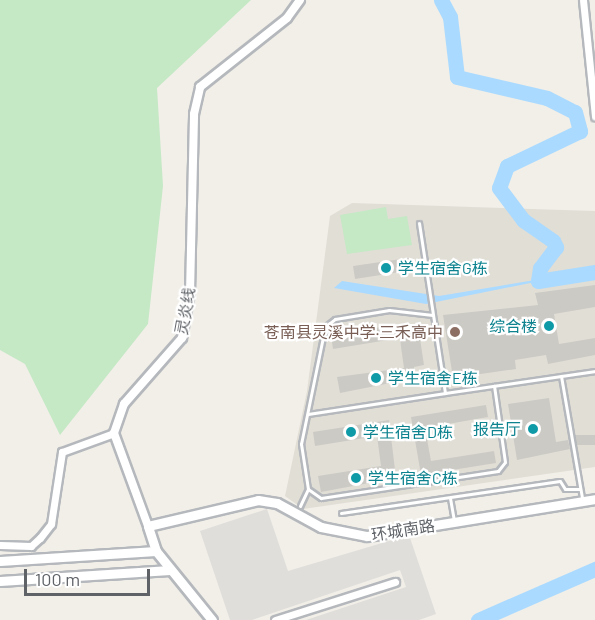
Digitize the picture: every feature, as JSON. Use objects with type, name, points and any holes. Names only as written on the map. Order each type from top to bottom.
[{"type":"main road","name":"环城南路","points":[[148,526],[258,500],[277,503],[321,527],[367,536],[595,499]]},
{"type":"main road","points":[[148,526],[156,551],[212,620]]},
{"type":"main road","points":[[0,561],[156,551]]},
{"type":"main road","points":[[0,581],[170,570]]},
{"type":"street","name":"灵炎线","points":[[114,433],[124,404],[182,338],[190,293],[194,114],[200,87],[287,18],[300,0]]},
{"type":"street","points":[[583,0],[595,116]]},
{"type":"street","points":[[0,544],[31,546],[40,538],[51,524],[62,452],[114,433],[148,526]]},
{"type":"street","points":[[275,620],[395,582]]},
{"type":"lane","points":[[419,223],[445,393]]},
{"type":"lane","points":[[300,506],[308,489],[302,444],[327,324],[389,310],[433,315]]},
{"type":"lane","points":[[308,414],[595,371]]},
{"type":"lane","points":[[561,376],[582,501]]},
{"type":"lane","points":[[308,489],[321,498],[498,471],[505,462],[494,386]]},
{"type":"lane","points":[[341,513],[560,481],[565,489],[580,489]]},
{"type":"lane","points":[[450,498],[454,522]]},
{"type":"shaded area","name":"苍南县灵溪中学·三禾高中","points":[[352,203],[595,211],[595,467],[303,509],[285,496],[307,391],[330,216]]},
{"type":"shaded area","points":[[267,509],[288,571],[409,535],[436,614],[419,620],[306,620],[406,587],[400,570],[252,620],[230,620],[200,531]]},
{"type":"green space","points":[[0,0],[251,0],[157,88],[163,186],[148,324],[60,435],[25,364],[0,350]]},
{"type":"green space","points":[[386,207],[388,219],[407,216],[412,245],[347,254],[340,215]]},
{"type":"water","points":[[595,270],[426,304],[334,288],[342,281],[439,296]]},
{"type":"building","name":"学生宿舍G栋","points":[[408,258],[417,261],[419,269],[355,279],[353,266]]},
{"type":"building","points":[[595,285],[595,307],[554,314],[559,344],[595,338],[595,355],[548,364],[546,355],[515,360],[516,369],[453,378],[443,315],[538,305],[535,293]]},
{"type":"building","points":[[407,323],[419,332],[424,365],[414,367],[416,378],[340,393],[337,377],[404,368],[400,338],[333,349],[331,335]]},
{"type":"building","name":"报告厅","points":[[549,398],[556,442],[568,440],[570,449],[517,460],[508,404]]},
{"type":"building","points":[[486,405],[488,417],[425,428],[431,461],[494,451],[496,463],[421,475],[411,417]]},
{"type":"building","points":[[389,420],[396,478],[321,492],[318,476],[381,466],[377,436],[315,446],[313,432]]},
{"type":"building","points":[[575,435],[595,435],[595,445],[575,445]]},
{"type":"waterway","points":[[441,0],[450,17],[457,77],[547,98],[575,112],[580,131],[507,166],[499,188],[523,220],[553,241],[556,247],[540,268],[538,281],[595,272]]},
{"type":"waterway","points":[[478,620],[595,569]]},
{"type":"place","name":"学生宿舍G栋","points":[[386,268]]},
{"type":"place","name":"综合楼","points":[[549,326]]},
{"type":"place","name":"苍南县灵溪中学·三禾高中","points":[[455,332]]},
{"type":"place","name":"学生宿舍E栋","points":[[376,378]]},
{"type":"place","name":"报告厅","points":[[533,429]]},
{"type":"place","name":"学生宿舍D栋","points":[[351,432]]},
{"type":"place","name":"学生宿舍C栋","points":[[356,478]]}]
